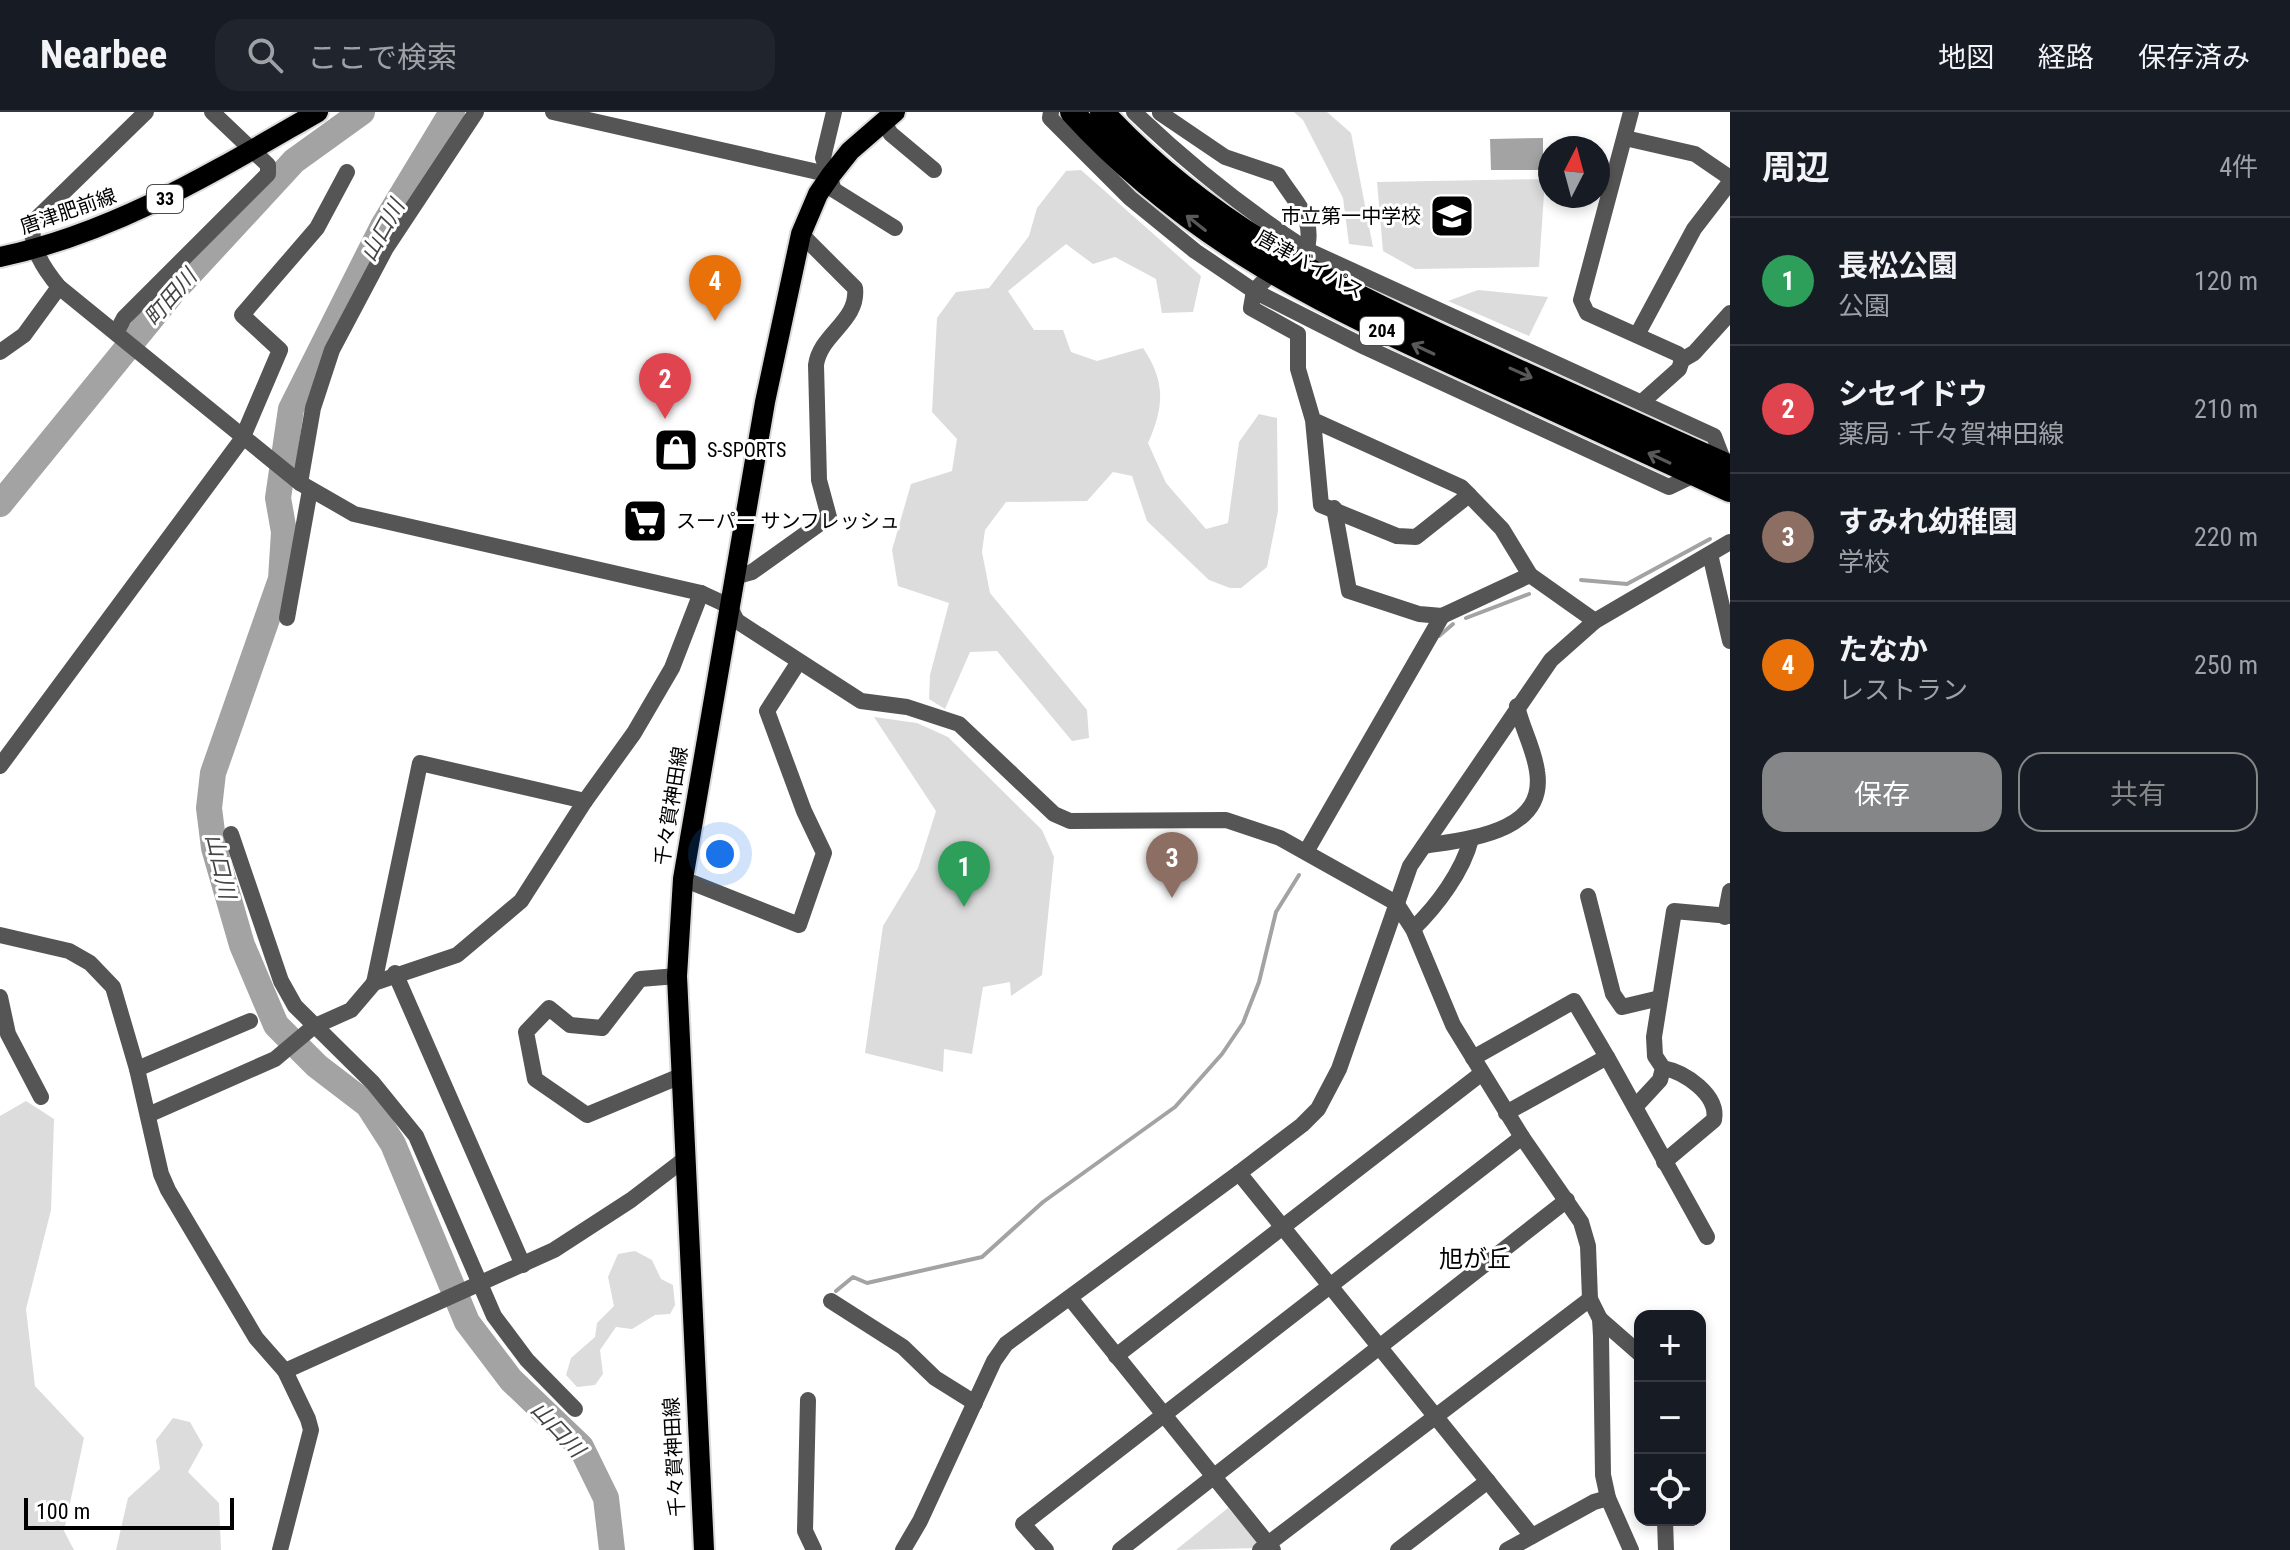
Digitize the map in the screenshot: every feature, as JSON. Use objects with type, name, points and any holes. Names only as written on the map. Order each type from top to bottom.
[{"type":"highway","name":"唐津バイパス","points":[[1072,112],[1140,178],[1262,282],[1381,330],[1730,490]]},
{"type":"highway","name":"唐津バイパス","points":[[1102,112],[1159,167],[1222,217],[1304,259],[1615,403],[1727,466]]},
{"type":"main road","name":"唐津肥前線","points":[[0,257],[36,250],[139,211],[318,112]]},
{"type":"main road","name":"千々賀神田線","points":[[704,1550],[677,976],[683,879],[768,387],[801,234],[818,194],[831,175],[850,151],[889,117]]},
{"type":"street","points":[[146,112],[33,222],[36,250],[45,270],[59,287],[242,439],[305,487],[354,514],[701,593],[729,606],[737,621],[861,701],[907,707],[959,724],[1054,814],[1070,821],[1226,820],[1280,838],[1396,903],[1413,929],[1453,1025],[1506,1113],[1581,1222],[1588,1246],[1590,1299],[1600,1319],[1634,1349]]},
{"type":"street","points":[[116,333],[124,318],[268,174],[268,165],[212,112]]},
{"type":"street","points":[[287,618],[313,408],[332,350],[386,248],[476,112]]},
{"type":"street","points":[[553,112],[831,175]]},
{"type":"street","points":[[834,112],[823,158],[834,190],[895,228]]},
{"type":"street","points":[[1051,112],[1050,118],[1130,198],[1195,251],[1262,282],[1251,308],[1298,334],[1298,369],[1313,420],[1321,505],[1397,536],[1416,537],[1469,495]]},
{"type":"street","points":[[1134,112],[1180,156],[1304,259]]},
{"type":"street","points":[[1631,112],[1581,300],[1587,313],[1678,354],[1682,360]]},
{"type":"street","points":[[1160,113],[1225,157],[1278,175],[1293,202],[1307,214],[1304,259]]},
{"type":"street","points":[[889,117],[891,134],[934,170]]},
{"type":"street","points":[[1625,138],[1695,154],[1730,180],[1694,229],[1637,335]]},
{"type":"street","points":[[0,766],[242,439],[280,350],[242,315],[317,228],[347,172]]},
{"type":"street","points":[[734,577],[752,572],[829,517],[819,480],[816,365],[822,348],[848,317],[857,300],[855,288],[801,234]]},
{"type":"street","points":[[0,352],[24,335],[59,287]]},
{"type":"street","points":[[1642,402],[1679,369],[1682,360],[1694,353],[1730,313]]},
{"type":"street","points":[[1615,403],[1642,402],[1714,436],[1727,466]]},
{"type":"street","points":[[1313,420],[1461,487],[1502,529],[1530,575],[1595,621]]},
{"type":"street","points":[[1334,508],[1349,591],[1419,614],[1442,616],[1530,575]]},
{"type":"street","points":[[903,1550],[920,1521],[994,1361],[1006,1344],[1302,1125],[1331,1090],[1410,866],[1551,660],[1595,621],[1710,554],[1729,548]]},
{"type":"street","points":[[1710,554],[1730,641]]},
{"type":"street","points":[[148,1115],[275,1059],[313,1027],[351,1010],[374,983],[395,973],[457,955],[521,901],[585,801],[634,733],[672,668],[701,593]]},
{"type":"street","points":[[1306,852],[1442,616]]},
{"type":"street","points":[[683,879],[799,925],[824,853],[804,811],[767,711],[798,663]]},
{"type":"street","points":[[1424,846],[1471,839],[1521,819],[1538,789],[1537,770],[1517,706]]},
{"type":"street","points":[[374,983],[420,763],[585,801]]},
{"type":"street","points":[[231,834],[281,981],[295,1006],[373,1083],[416,1136],[494,1316],[527,1360],[575,1409]]},
{"type":"street","points":[[1413,929],[1426,917],[1466,858],[1471,839]]},
{"type":"street","points":[[1664,1162],[1714,1120],[1715,1111],[1714,1103],[1679,1071],[1663,1068],[1655,1056],[1654,1037],[1674,911],[1727,917],[1730,891]]},
{"type":"street","points":[[1588,896],[1613,994],[1622,1007],[1660,998]]},
{"type":"street","points":[[0,935],[69,951],[90,963],[113,987],[137,1069],[161,1174],[168,1190],[256,1338],[285,1371],[300,1397],[311,1430],[280,1550]]},
{"type":"street","points":[[395,973],[523,1265]]},
{"type":"street","points":[[677,976],[640,979],[602,1028],[570,1025],[549,1008],[526,1032],[535,1079],[587,1115],[683,1075]]},
{"type":"street","points":[[0,997],[8,1034],[41,1097]]},
{"type":"street","points":[[1116,1356],[1283,1227],[1478,1065],[1574,1001],[1707,1237]]},
{"type":"street","points":[[137,1069],[250,1021]]},
{"type":"street","points":[[1506,1113],[1607,1057]]},
{"type":"street","points":[[1635,1107],[1660,1080],[1663,1068]]},
{"type":"street","points":[[1046,1550],[1023,1524],[1522,1137]]},
{"type":"street","points":[[285,1371],[554,1250],[631,1200],[686,1158]]},
{"type":"street","points":[[1239,1173],[1532,1536]]},
{"type":"street","points":[[1120,1550],[1567,1200]]},
{"type":"street","points":[[1070,1298],[1267,1548],[1435,1415],[1590,1299]]},
{"type":"street","points":[[831,1301],[903,1347],[935,1378],[975,1403]]},
{"type":"street","points":[[1600,1319],[1602,1462],[1608,1498],[1631,1550]]},
{"type":"street","points":[[808,1400],[805,1531],[814,1550]]},
{"type":"street","points":[[1398,1550],[1488,1481]]},
{"type":"street","points":[[1507,1550],[1594,1502],[1608,1498]]},
{"type":"street","points":[[1665,1526],[1666,1550]]},
{"type":"shaded area","points":[[1294,112],[1327,112],[1351,133],[1373,247],[1349,244],[1343,198],[1303,120]]},
{"type":"shaded area","points":[[1538,138],[1538,170],[1491,170],[1490,139]]},
{"type":"shaded area","points":[[1081,170],[1201,276],[1193,312],[1162,313],[1156,279],[1115,257],[1093,264],[1066,244],[1008,291],[1034,330],[1063,330],[1071,352],[1097,361],[1143,348],[1156,372],[1160,395],[1157,418],[1148,443],[1166,483],[1206,529],[1228,523],[1239,442],[1259,414],[1277,418],[1278,511],[1267,567],[1241,588],[1230,588],[1209,580],[1147,521],[1132,476],[1113,472],[1087,501],[1006,502],[985,530],[982,552],[990,593],[1087,710],[1089,738],[1072,741],[997,651],[970,652],[945,709],[929,699],[930,675],[949,603],[898,586],[892,550],[911,484],[952,471],[957,439],[932,412],[937,318],[956,292],[989,288],[1029,236],[1037,208],[1066,171]]},
{"type":"shaded area","points":[[1538,179],[1538,208],[1543,208],[1539,267],[1415,269],[1383,251],[1377,182]]},
{"type":"shaded area","points":[[1478,290],[1548,297],[1529,336],[1448,301]]},
{"type":"shaded area","points":[[874,717],[917,723],[948,737],[1042,830],[1054,857],[1042,975],[1011,996],[1010,982],[983,987],[972,1054],[944,1049],[943,1072],[865,1053],[883,926],[918,868],[936,811]]},
{"type":"shaded area","points":[[26,1101],[54,1119],[51,1210],[26,1309],[35,1386],[84,1438],[64,1531],[74,1550],[0,1550],[0,1116]]},
{"type":"shaded area","points":[[635,1251],[652,1260],[661,1279],[673,1285],[675,1305],[670,1314],[655,1315],[632,1329],[616,1327],[600,1350],[603,1374],[595,1385],[577,1387],[566,1375],[571,1358],[595,1337],[597,1323],[614,1306],[608,1277],[618,1254]]},
{"type":"shaded area","points":[[173,1418],[190,1422],[203,1445],[188,1472],[219,1503],[221,1550],[116,1550],[128,1498],[160,1469],[156,1440]]},
{"type":"shaded area","points":[[1228,1508],[1257,1541],[1257,1548],[1176,1550]]},
{"type":"waterway","name":"町田川","points":[[0,504],[172,293],[294,161],[362,112]]},
{"type":"waterway","name":"山口川","points":[[452,112],[383,226],[291,409],[278,498],[284,532],[281,579],[213,773],[209,808],[214,848],[242,945],[276,1025],[317,1066],[368,1105],[393,1144],[467,1322],[511,1380],[581,1447],[606,1498],[612,1550]]},
{"type":"waterway","points":[[1581,580],[1627,584],[1710,539]]},
{"type":"waterway","points":[[1466,618],[1529,594]]},
{"type":"waterway","points":[[1439,636],[1453,624]]},
{"type":"waterway","points":[[836,1291],[853,1277],[867,1283],[982,1257],[1043,1202],[1175,1107],[1222,1054],[1243,1023],[1259,982],[1276,912],[1299,875]]},
{"type":"place","name":"市立第一中学校","points":[[1452,216]]},
{"type":"place","name":"たなか","points":[[715,321]]},
{"type":"place","name":"シセイドウ","points":[[665,419]]},
{"type":"place","name":"S-SPORTS","points":[[676,450]]},
{"type":"place","name":"スーパー サンフレッシュ","points":[[645,521]]},
{"type":"place","name":"すみれ幼稚園","points":[[1172,898]]},
{"type":"place","name":"長松公園","points":[[964,907]]},
{"type":"district","name":"旭が丘","points":[[1475,1259]]}]
